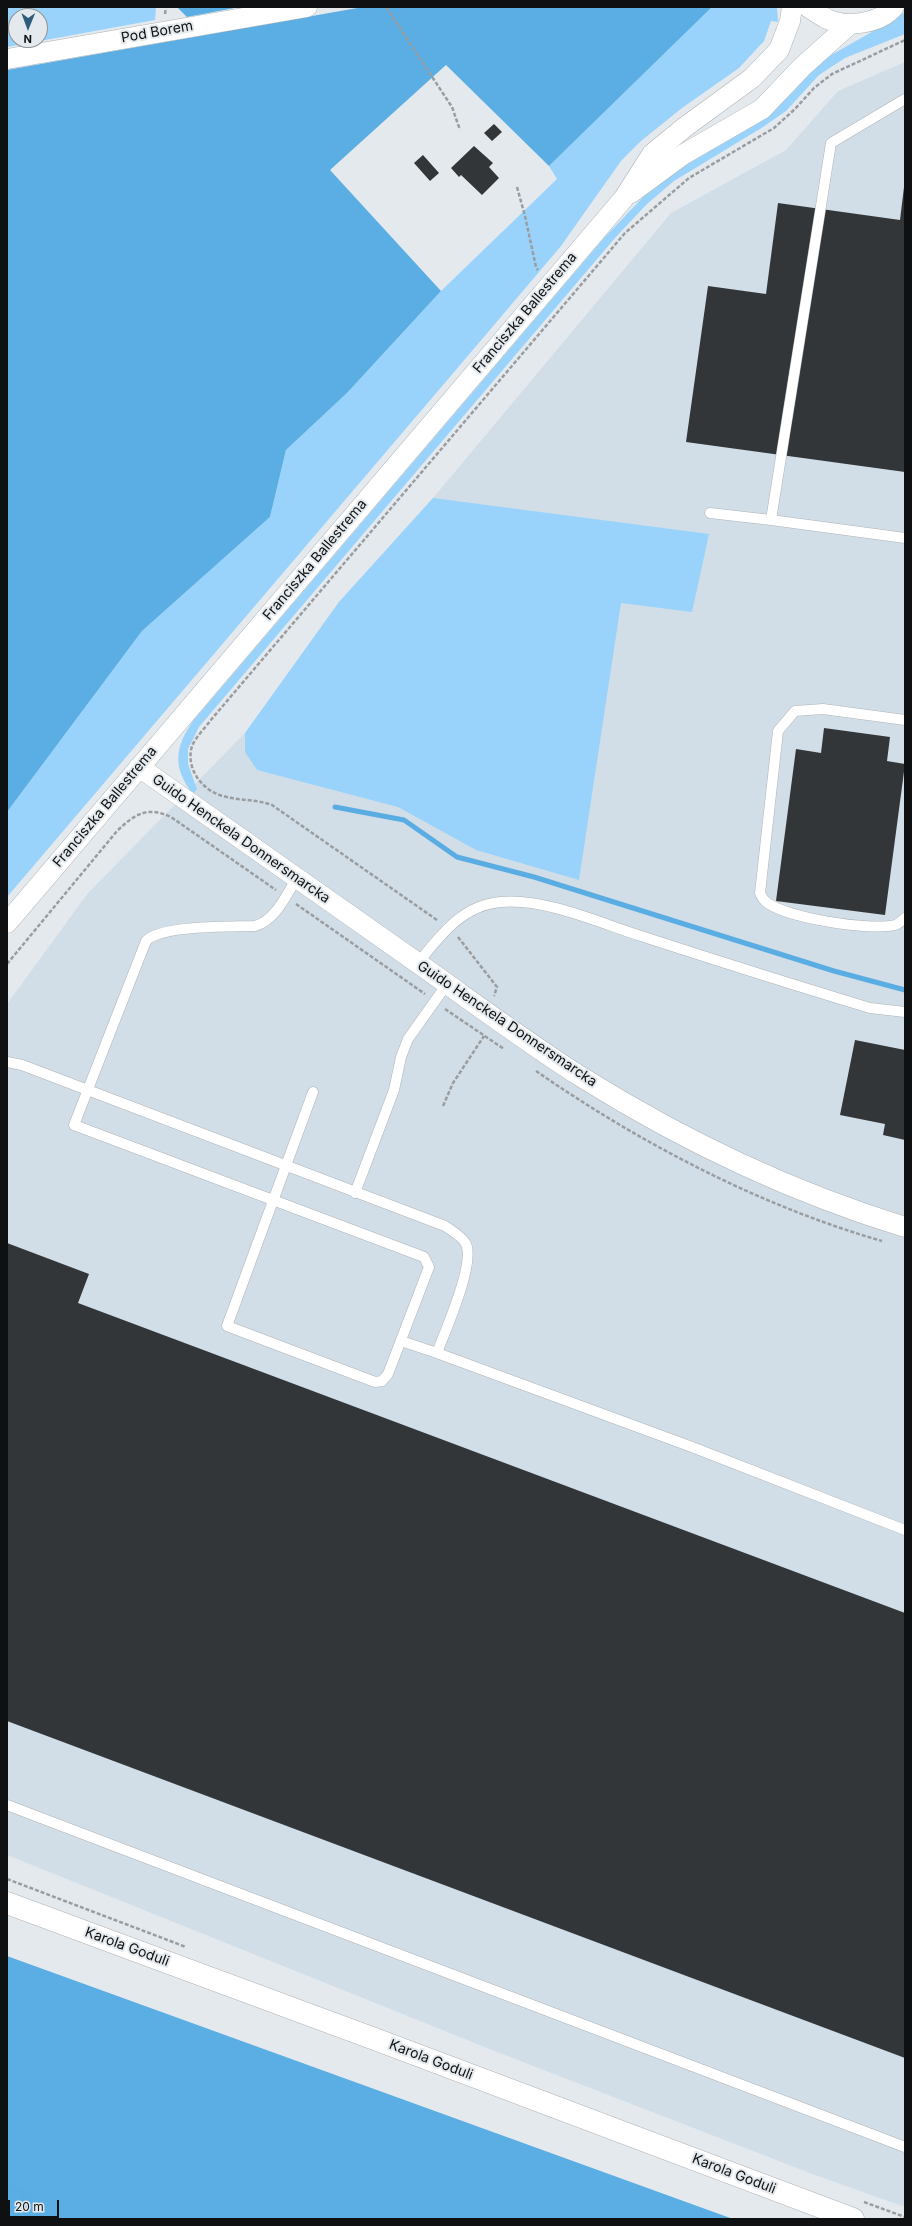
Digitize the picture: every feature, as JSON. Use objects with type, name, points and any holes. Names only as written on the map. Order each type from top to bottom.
[{"type":"street","name":"Pod Borem","points":[[7,59],[307,7]]},
{"type":"street","name":"Franciszka Ballestrema","points":[[7,923],[624,198],[652,154],[685,127],[752,78],[779,50],[790,21],[792,7]]},
{"type":"street","points":[[808,7],[828,19],[850,24],[871,21],[890,12],[894,7]]},
{"type":"street","name":"Franciszka Ballestrema","points":[[624,198],[684,154],[762,109],[802,67],[850,24]]},
{"type":"street","name":"Guido Henckela Donnersmarcka","points":[[139,767],[581,1077],[663,1125],[760,1173],[865,1215],[905,1227]]},
{"type":"street","name":"Karola Goduli","points":[[7,1903],[395,2046],[853,2219]]},
{"type":"lane","points":[[771,520],[831,143],[905,99]]},
{"type":"lane","points":[[710,513],[905,538]]},
{"type":"lane","points":[[905,720],[823,709],[795,712],[778,731],[760,893],[764,901],[793,914],[832,922],[876,926],[897,925],[905,918]]},
{"type":"lane","points":[[297,878],[274,914],[263,924],[255,926],[166,930],[150,936],[143,946],[74,1125],[273,1200],[424,1257],[429,1267],[388,1374],[382,1381],[375,1382],[227,1326],[273,1200],[313,1092]]},
{"type":"lane","points":[[418,963],[448,928],[461,917],[479,908],[500,902],[526,903],[578,916],[870,1008],[905,1012]]},
{"type":"lane","points":[[355,1193],[394,1090],[401,1057],[408,1040],[420,1019],[447,984]]},
{"type":"lane","points":[[7,1062],[22,1065],[445,1226],[459,1236],[466,1245],[468,1258],[465,1274],[436,1353]]},
{"type":"lane","points":[[401,1341],[692,1447],[905,1530]]},
{"type":"lane","points":[[7,1806],[905,2147]]},
{"type":"path","points":[[386,7],[452,107],[460,130]]},
{"type":"path","points":[[440,921],[272,805],[259,800],[225,797],[211,792],[200,783],[192,765],[192,746],[210,720],[625,233],[689,178],[774,128],[814,88],[832,74],[905,40]]},
{"type":"path","points":[[517,188],[525,216],[536,267],[550,285]]},
{"type":"path","points":[[7,964],[117,831],[132,816],[149,812],[161,812],[171,817]]},
{"type":"path","points":[[454,932],[464,942],[497,987],[496,992]]},
{"type":"path","points":[[443,1106],[453,1083],[484,1036]]},
{"type":"shaded area","points":[[7,7],[156,7],[155,20],[48,40],[48,8],[8,8],[8,47]]},
{"type":"shaded area","points":[[177,7],[240,7],[187,17]]},
{"type":"shaded area","points":[[363,7],[712,7],[549,166],[446,65],[330,170],[441,291],[347,393],[286,450],[270,517],[142,631],[7,812],[7,70]]},
{"type":"shaded area","points":[[712,7],[777,7],[778,22],[771,21],[764,41],[739,68],[682,108],[641,141],[621,161],[561,246],[7,897],[7,812],[142,631],[270,517],[286,450],[347,393],[441,291],[557,179],[549,166]]},
{"type":"shaded area","points":[[905,12],[905,34],[845,58],[819,75],[786,111],[763,127],[674,181],[647,204],[615,238],[199,727],[188,749],[188,764],[197,789],[193,794],[182,775],[178,757],[182,740],[193,721],[604,238],[647,193],[681,168],[747,129],[792,93],[822,60]]},
{"type":"shaded area","points":[[905,62],[905,2207],[815,2175],[492,2050],[7,1855],[7,1004],[88,893],[245,733],[339,602],[433,498],[671,213],[786,150],[838,91]]},
{"type":"shaded area","points":[[433,498],[709,534],[692,612],[621,603],[579,880],[476,850],[398,807],[257,770],[245,752],[245,733],[339,602]]},
{"type":"shaded area","points":[[7,1956],[733,2219],[7,2219]]},
{"type":"building","points":[[494,124],[502,132],[492,141],[484,133]]},
{"type":"building","points":[[474,146],[493,163],[489,167],[499,178],[482,195],[461,175],[459,177],[451,168]]},
{"type":"building","points":[[423,155],[439,173],[430,181],[414,163]]},
{"type":"building","points":[[904,187],[905,472],[686,442],[708,286],[766,294],[778,203],[900,220]]},
{"type":"building","points":[[824,728],[890,737],[887,761],[905,764],[885,915],[776,901],[796,749],[821,753]]},
{"type":"building","points":[[855,1040],[905,1050],[905,1140],[883,1135],[885,1124],[840,1115]]},
{"type":"building","points":[[7,1243],[89,1274],[78,1303],[905,1613],[905,2058],[7,1721]]},
{"type":"waterway","points":[[335,807],[404,820],[457,857],[534,877],[834,971],[905,990]]},
{"type":"waterway","points":[[7,2185],[20,2191],[44,2219]]}]
